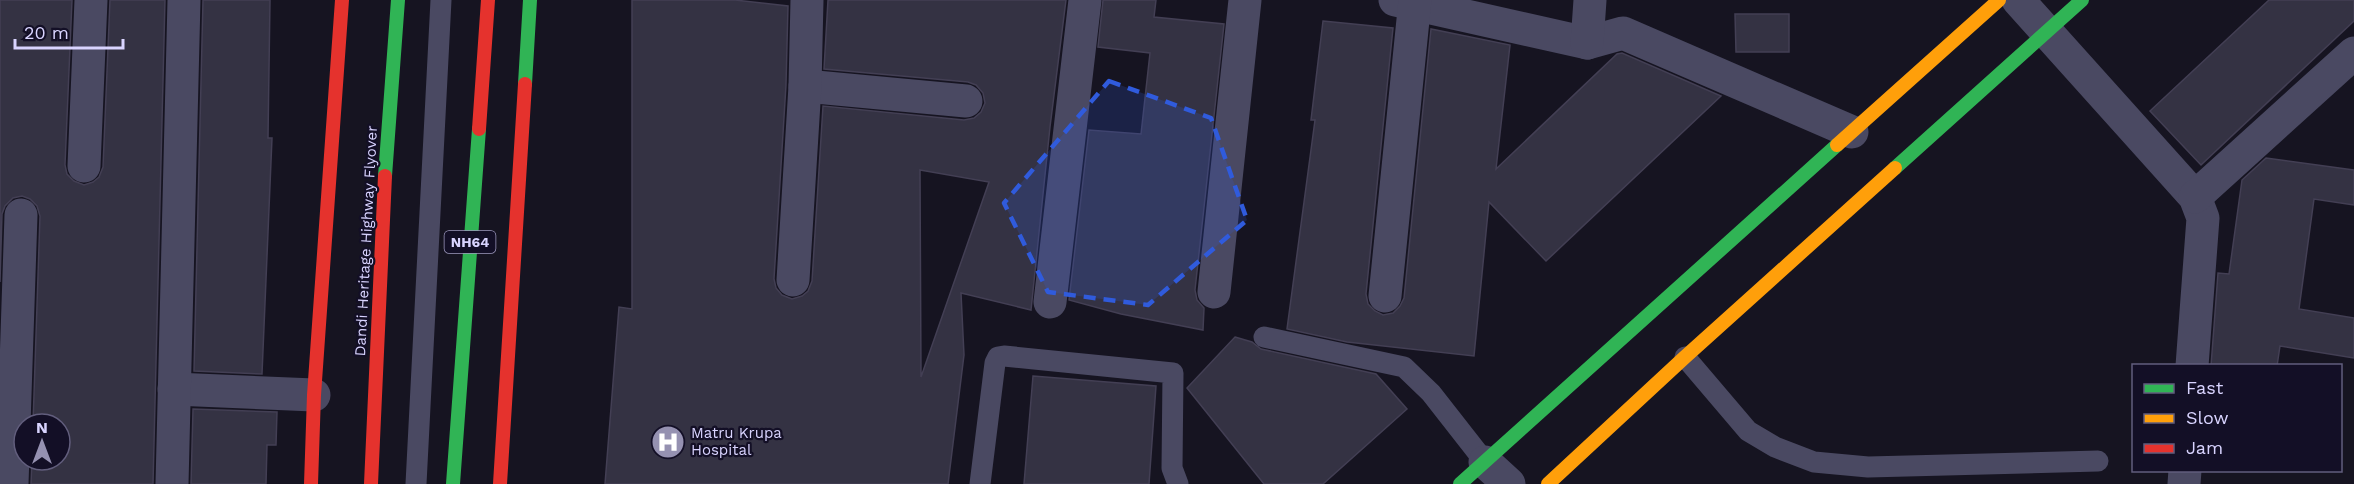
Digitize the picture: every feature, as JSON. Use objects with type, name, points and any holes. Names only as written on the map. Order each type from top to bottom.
[{"type":"main road","points":[[310,484],[314,395],[342,0]]},
{"type":"main road","name":"Dandi Heritage Highway Flyover","points":[[371,484],[383,201],[398,0]]},
{"type":"main road","name":"NH64","points":[[453,484],[488,0]]},
{"type":"main road","points":[[501,484],[530,0]]},
{"type":"main road","points":[[1460,484],[1999,0]]},
{"type":"main road","points":[[1548,484],[1685,357],[2082,0]]},
{"type":"street","points":[[84,166],[91,0]]},
{"type":"street","points":[[172,484],[184,0]]},
{"type":"street","points":[[793,280],[805,86],[807,0]]},
{"type":"street","points":[[1050,302],[1085,0]]},
{"type":"street","points":[[1214,292],[1245,0]]},
{"type":"street","points":[[1587,43],[1590,0]]},
{"type":"street","points":[[2018,0],[2195,197],[2203,218],[2192,364]]},
{"type":"street","points":[[1385,296],[1408,2],[1587,43],[1623,33],[1852,132]]},
{"type":"street","points":[[2195,197],[2354,52]]},
{"type":"street","points":[[805,86],[966,101]]},
{"type":"street","points":[[12,484],[21,215]]},
{"type":"street","points":[[174,389],[314,395]]},
{"type":"street","points":[[1485,462],[1509,484]]},
{"type":"lane","points":[[416,484],[441,0]]},
{"type":"lane","points":[[1264,337],[1404,367],[1431,393],[1485,462]]},
{"type":"lane","points":[[980,484],[995,363],[998,357],[1004,356],[1173,373],[1172,468],[1178,484]]},
{"type":"lane","points":[[1685,357],[1748,431],[1775,447],[1814,462],[1868,466],[2098,460]]},
{"type":"highlighted area","points":[[1109,81],[1211,118],[1247,220],[1148,305],[1048,292],[1004,203]]},
{"type":"building","points":[[0,0],[72,0],[65,165],[67,174],[74,181],[84,185],[99,177],[103,167],[110,0],[165,0],[153,484],[31,484],[32,472],[72,472],[72,412],[33,412],[40,216],[37,206],[30,199],[22,196],[13,198],[5,206],[2,214],[0,282]]},
{"type":"building","points":[[203,0],[270,0],[268,138],[272,138],[262,374],[194,371]]},
{"type":"building","points":[[632,0],[735,0],[788,6],[786,85],[774,279],[776,288],[782,295],[792,299],[808,291],[812,281],[823,106],[964,120],[974,118],[981,112],[985,103],[983,93],[976,85],[968,82],[824,69],[828,0],[1066,0],[1031,310],[961,293],[964,355],[948,484],[605,484],[619,307],[632,309]],"holes":[[[920,170],[989,182],[921,377]]]},
{"type":"building","points":[[1103,0],[1156,0],[1154,17],[1224,24],[1195,290],[1197,300],[1204,308],[1203,330],[1121,314],[1069,300],[1089,130],[1141,134],[1150,53],[1098,47]]},
{"type":"building","points":[[2269,0],[2354,0],[2354,21],[2201,165],[2150,111]]},
{"type":"building","points":[[1735,14],[1789,14],[1789,52],[1736,52]]},
{"type":"building","points":[[1323,21],[1393,28],[1366,294],[1368,304],[1383,315],[1393,313],[1404,298],[1431,29],[1510,45],[1496,169],[1617,54],[1622,53],[1721,96],[1546,261],[1489,202],[1474,356],[1347,342],[1287,329],[1315,120],[1311,120]]},
{"type":"building","points":[[2266,158],[2354,170],[2354,205],[2314,199],[2299,309],[2354,318],[2354,358],[2280,346],[2277,364],[2211,364],[2218,273],[2229,274],[2242,180]]},
{"type":"building","points":[[1235,337],[1252,342],[1261,349],[1376,374],[1407,409],[1323,484],[1264,484],[1187,388]]},
{"type":"building","points":[[1033,376],[1156,386],[1149,484],[1024,484]]},
{"type":"building","points":[[193,409],[277,412],[276,445],[267,445],[266,484],[191,484]]},
{"type":"traffic: fast","points":[[385,176],[398,0]]},
{"type":"traffic: fast","points":[[525,84],[530,0]]},
{"type":"traffic: fast","points":[[1895,168],[2082,0]]},
{"type":"traffic: fast","points":[[453,484],[479,129]]},
{"type":"traffic: fast","points":[[1460,484],[1837,145]]},
{"type":"traffic: slow","points":[[1837,145],[1999,0]]},
{"type":"traffic: slow","points":[[1548,484],[1895,168]]},
{"type":"traffic: jam","points":[[311,484],[314,395],[342,0]]},
{"type":"traffic: jam","points":[[479,129],[488,0]]},
{"type":"traffic: jam","points":[[500,484],[525,84]]},
{"type":"traffic: jam","points":[[371,484],[385,176]]},
{"type":"place","name":"Matru Krupa Hospital","points":[[668,442]]}]
